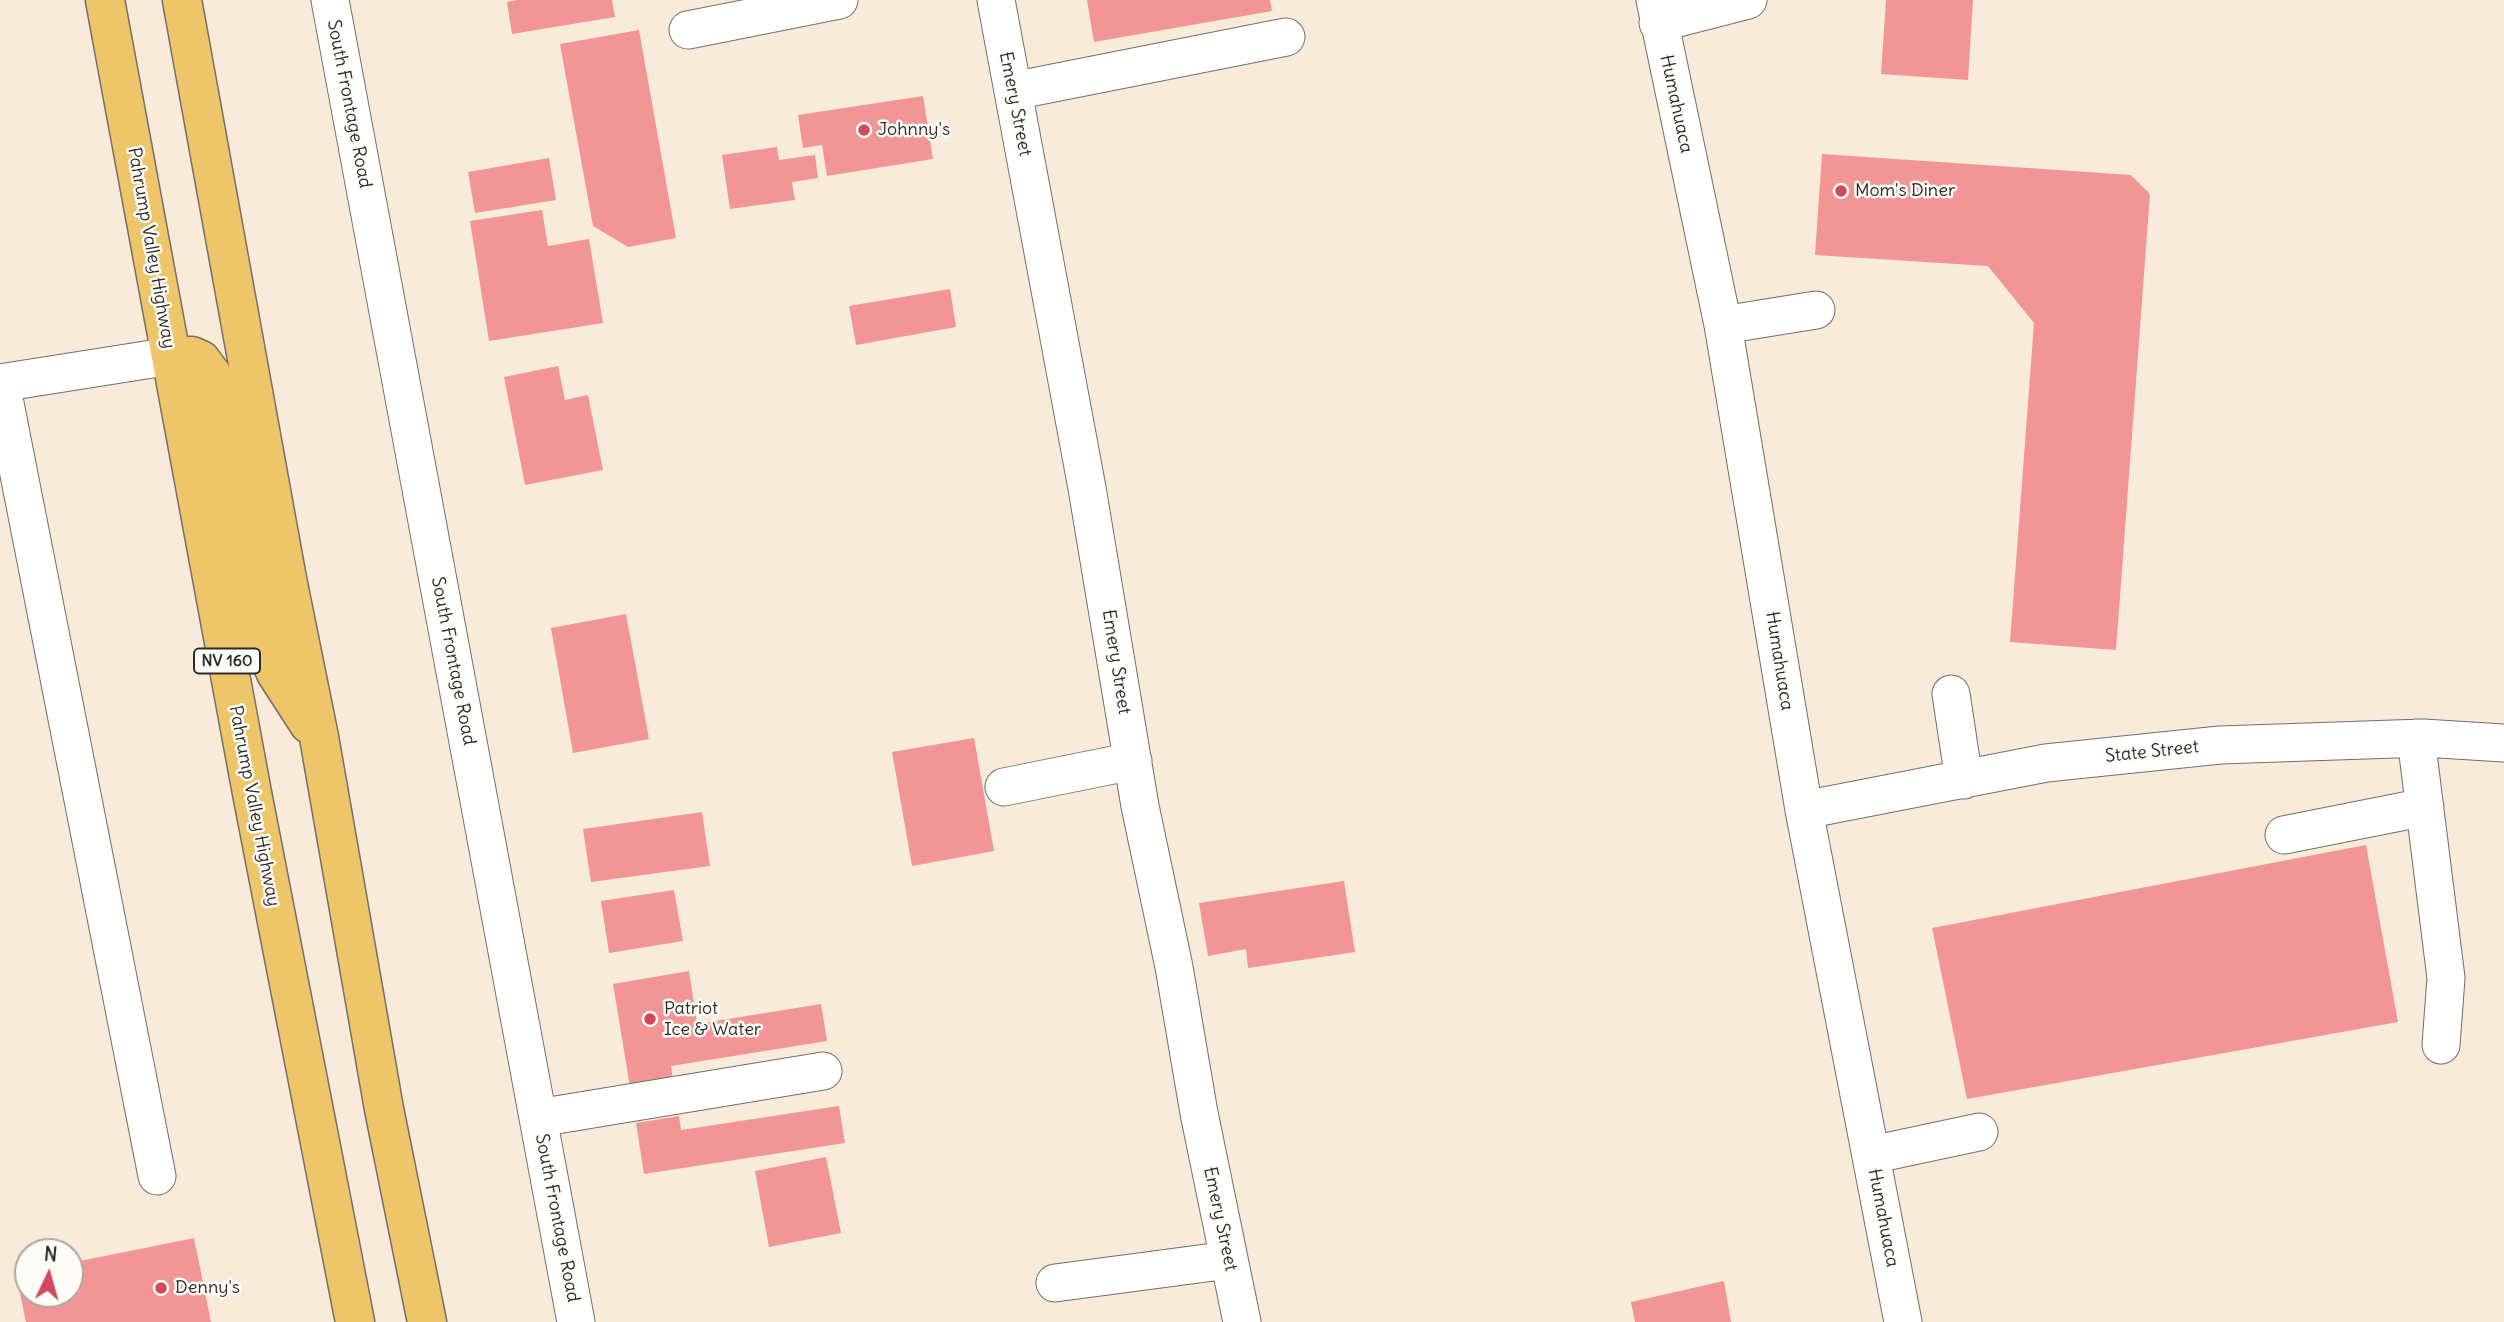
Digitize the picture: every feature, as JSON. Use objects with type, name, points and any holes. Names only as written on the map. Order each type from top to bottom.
[{"type":"highway","name":"Pahrump Valley Highway","points":[[105,0],[303,1067],[355,1322]]},
{"type":"highway","points":[[182,0],[287,579],[319,737],[384,1109],[426,1322]]},
{"type":"highway","points":[[171,356],[192,356],[201,360],[212,375],[263,644],[292,701],[319,737]]},
{"type":"street","name":"South Frontage Road","points":[[330,0],[576,1322]]},
{"type":"street","points":[[688,30],[839,0]]},
{"type":"street","name":"Emery Street","points":[[996,0],[1087,488],[1133,761],[1174,967],[1199,1113],[1242,1322]]},
{"type":"street","points":[[1657,12],[1748,0]]},
{"type":"street","name":"Humahuaca","points":[[1657,12],[1723,325],[1804,810],[1903,1322]]},
{"type":"street","points":[[1013,91],[1286,37]]},
{"type":"street","points":[[1723,325],[1816,310]]},
{"type":"street","points":[[157,1176],[0,383],[171,356]]},
{"type":"street","points":[[1951,694],[1964,780]]},
{"type":"street","points":[[2416,738],[2446,978],[2441,1045]]},
{"type":"street","name":"State Street","points":[[1804,810],[2046,763],[2220,745],[2416,738],[2504,743]]},
{"type":"street","points":[[1004,787],[1133,761]]},
{"type":"street","points":[[2284,835],[2425,807]]},
{"type":"street","points":[[538,1118],[823,1071]]},
{"type":"street","points":[[1871,1155],[1979,1132]]},
{"type":"street","points":[[1055,1283],[1229,1260]]},
{"type":"building","points":[[612,0],[615,17],[512,34],[507,2]]},
{"type":"building","points":[[1087,0],[1270,0],[1272,11],[1094,42]]},
{"type":"building","points":[[1886,0],[1973,0],[1968,80],[1881,74]]},
{"type":"building","points":[[639,30],[676,238],[628,247],[593,226],[560,44]]},
{"type":"building","name":"Johnny's","points":[[923,96],[933,159],[827,176],[822,145],[803,148],[798,115]]},
{"type":"building","points":[[777,147],[779,160],[815,155],[818,178],[792,182],[795,200],[730,209],[722,155]]},
{"type":"building","points":[[1822,154],[2131,175],[2150,194],[2116,650],[2010,642],[2034,323],[1988,266],[1815,255]]},
{"type":"building","points":[[549,158],[556,200],[475,213],[468,172]]},
{"type":"building","points":[[542,210],[548,246],[589,239],[603,323],[489,341],[470,221]]},
{"type":"building","points":[[950,289],[956,327],[856,345],[849,306]]},
{"type":"building","points":[[558,366],[565,400],[588,395],[603,470],[525,485],[504,377]]},
{"type":"building","points":[[626,614],[649,739],[573,753],[551,628]]},
{"type":"building","points":[[974,738],[994,851],[912,866],[892,752]]},
{"type":"building","points":[[702,812],[710,866],[591,882],[583,829]]},
{"type":"building","points":[[2366,845],[2398,1022],[1967,1099],[1932,928]]},
{"type":"building","points":[[1344,881],[1355,952],[1248,968],[1246,949],[1208,956],[1199,903]]},
{"type":"building","points":[[674,890],[683,941],[609,953],[601,901]]},
{"type":"building","points":[[689,971],[697,1024],[821,1004],[827,1041],[671,1066],[674,1086],[631,1093],[613,984]]},
{"type":"building","points":[[839,1106],[845,1143],[644,1174],[636,1123],[679,1116],[681,1130]]},
{"type":"building","points":[[826,1157],[841,1233],[769,1247],[755,1171]]},
{"type":"building","name":"Denny's","points":[[194,1238],[211,1322],[26,1322],[23,1308],[84,1308],[84,1260]]},
{"type":"building","points":[[1724,1281],[1731,1322],[1635,1322],[1631,1302]]},
{"type":"place","name":"Johnny's","points":[[864,130]]},
{"type":"place","name":"Mom's Diner","points":[[1841,191]]},
{"type":"place","name":"Patriot Ice & Water","points":[[650,1019]]},
{"type":"place","name":"Denny's","points":[[161,1288]]}]
